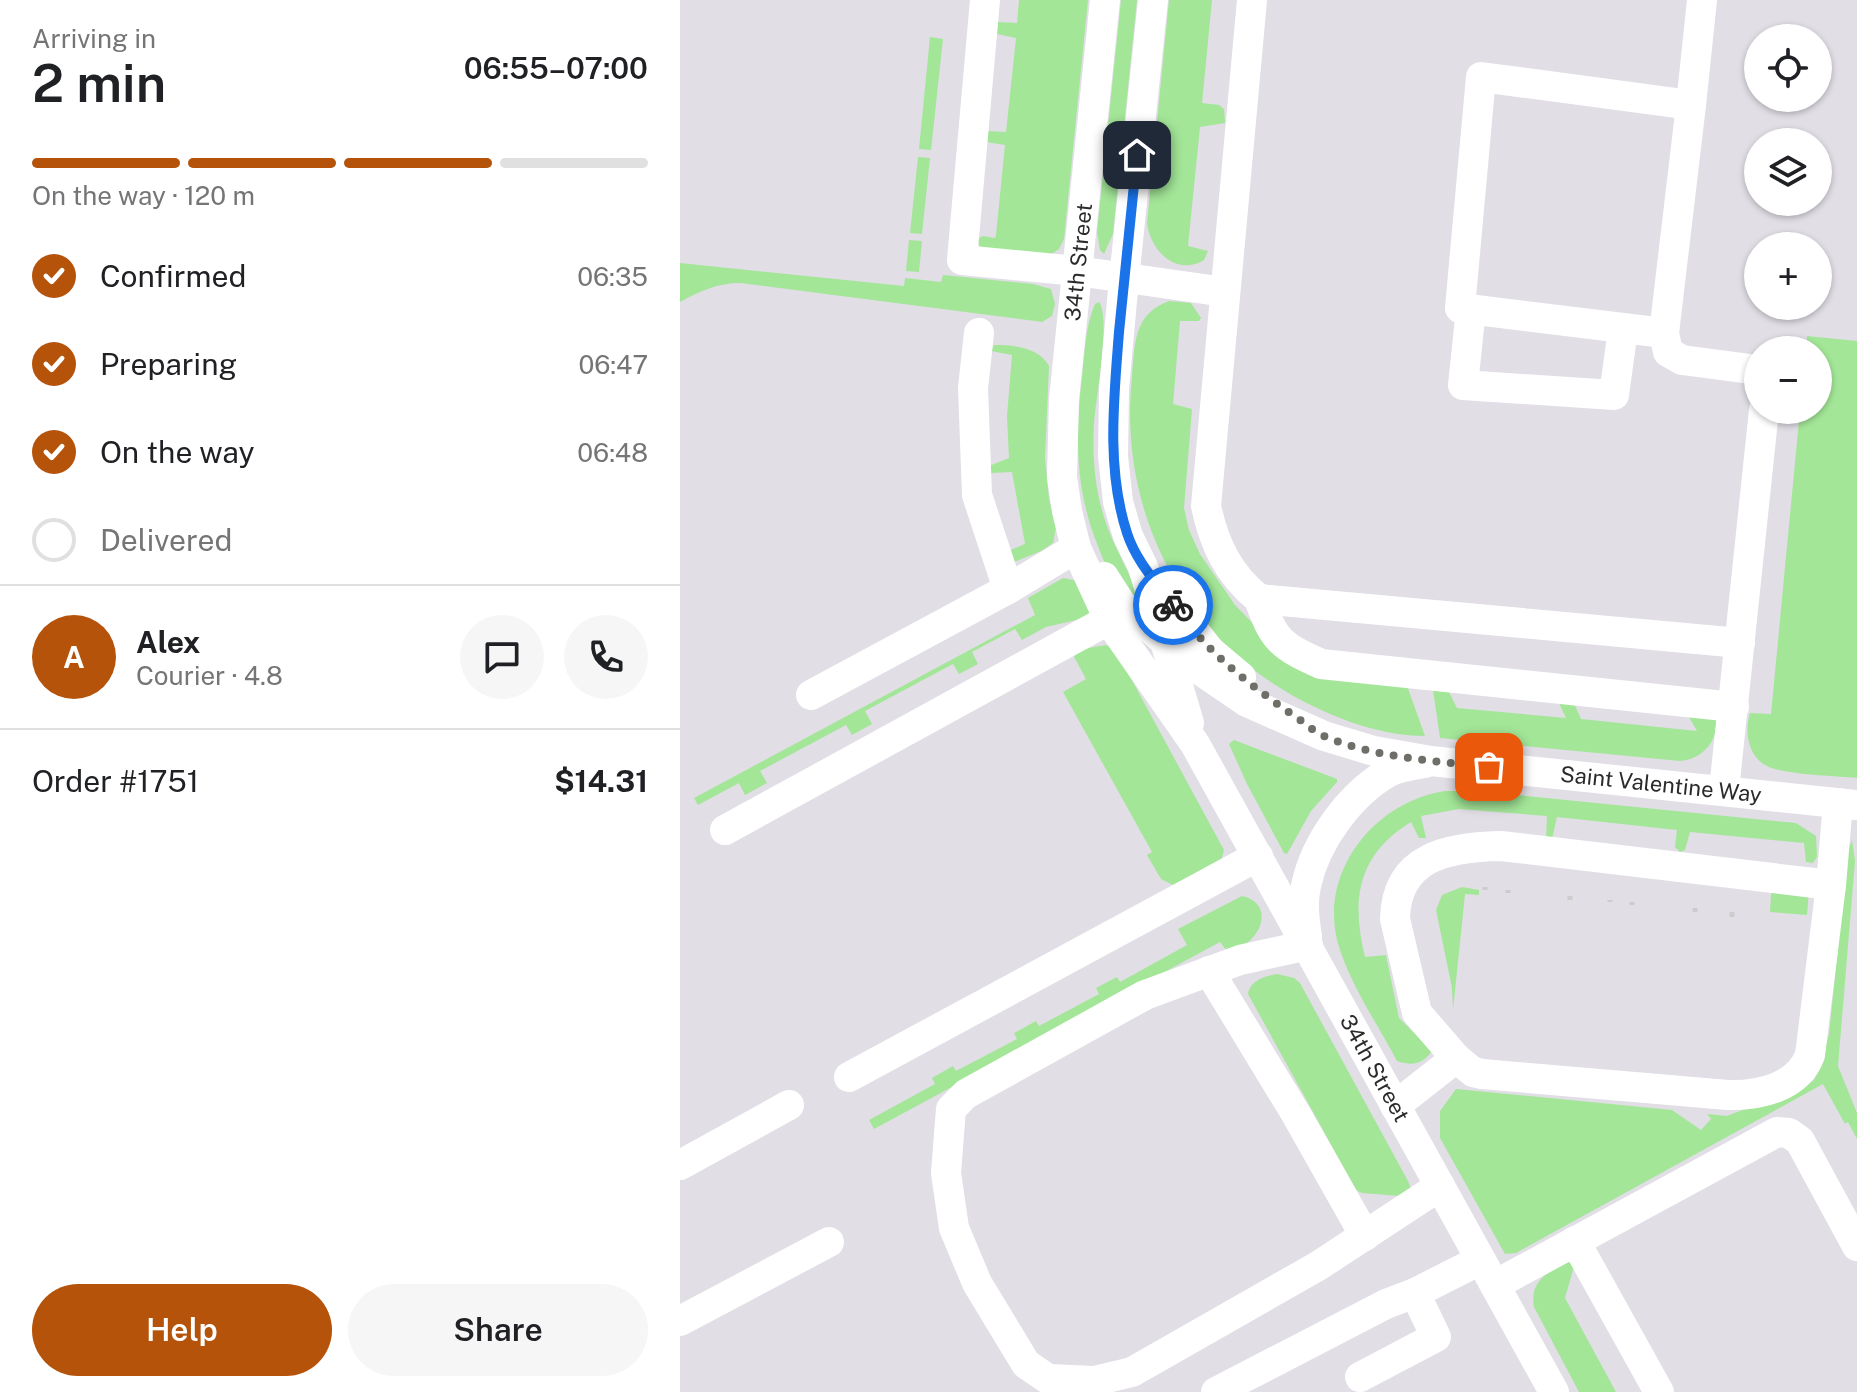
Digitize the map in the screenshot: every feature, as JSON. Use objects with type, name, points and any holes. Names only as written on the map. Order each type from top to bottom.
[{"type":"street","points":[[985,0],[962,260],[1077,271],[1225,292]]},
{"type":"street","name":"34th Street","points":[[1105,0],[1064,399],[1062,477],[1076,548],[1110,622],[1195,744],[1554,1392]]},
{"type":"street","name":"34th Street","points":[[1153,0],[1114,389],[1113,456],[1118,502],[1167,642],[1195,744]]},
{"type":"street","points":[[1252,0],[1206,506],[1211,531],[1223,559],[1241,585],[1259,599],[1274,633],[1289,650],[1321,664],[1734,707]]},
{"type":"street","points":[[1702,0],[1664,333],[1668,352],[1682,360],[1744,368]]},
{"type":"street","points":[[1664,333],[1460,308],[1481,77],[1691,105]]},
{"type":"street","points":[[1471,309],[1463,385],[1614,395],[1623,329]]},
{"type":"street","points":[[979,333],[973,388],[977,495],[1008,589]]},
{"type":"street","points":[[1724,790],[1763,424]]},
{"type":"street","name":"34th Street","points":[[1062,477],[1071,489],[1090,550],[1122,605],[1197,668],[1247,702]]},
{"type":"street","points":[[811,695],[1008,589],[1076,548]]},
{"type":"street","name":"Saint Valentine Way","points":[[1143,567],[1210,651],[1230,669],[1324,736]]},
{"type":"street","points":[[1259,599],[1740,643]]},
{"type":"street","points":[[725,830],[1099,625],[1110,622]]},
{"type":"street","name":"Saint Valentine Way","points":[[1247,702],[1324,736],[1374,751],[1431,761],[1848,804]]},
{"type":"street","points":[[1431,761],[1391,771],[1365,789],[1338,818],[1319,852],[1306,885],[1303,913],[1308,945],[1240,960],[1145,995],[966,1094],[951,1109],[946,1173],[954,1228],[977,1283],[1026,1364],[1048,1379],[1094,1381],[1132,1372],[1318,1266],[1440,1186]]},
{"type":"street","points":[[1831,885],[1501,846],[1457,848],[1439,854],[1410,872],[1398,896],[1395,919],[1417,1013],[1456,1058],[1473,1072],[1713,1094],[1756,1093],[1788,1082],[1806,1067],[1810,1055],[1831,885],[1848,804]]},
{"type":"street","points":[[849,1077],[1258,856]]},
{"type":"street","points":[[1209,971],[1296,1114],[1365,1236]]},
{"type":"street","points":[[1395,1106],[1456,1058]]},
{"type":"street","points":[[680,1165],[789,1105]]},
{"type":"street","points":[[1216,1392],[1386,1304],[1488,1273],[1575,1241],[1777,1132],[1789,1133],[1800,1141],[1857,1246]]},
{"type":"street","points":[[1575,1241],[1659,1392]]},
{"type":"street","points":[[680,1321],[829,1242]]},
{"type":"street","points":[[1360,1377],[1436,1337],[1415,1293]]},
{"type":"shaded area","points":[[680,0],[1857,0],[1857,1392],[680,1392]]},
{"type":"green space","points":[[1019,0],[1088,0],[1064,239],[1059,249],[1050,255],[981,248],[976,240],[983,236],[995,238],[996,235],[1005,145],[986,142],[986,131],[1006,132],[1016,38],[997,34],[995,26],[998,22],[1017,23]]},
{"type":"green space","points":[[1121,0],[1137,0],[1113,234],[1104,254],[1100,250],[1097,232]]},
{"type":"green space","points":[[1169,0],[1212,0],[1202,103],[1219,105],[1224,109],[1225,123],[1200,127],[1188,246],[1208,251],[1204,260],[1184,265],[1174,263],[1159,251],[1147,223]]},
{"type":"green space","points":[[930,37],[943,39],[931,150],[919,149]]},
{"type":"green space","points":[[918,157],[930,158],[922,234],[910,233]]},
{"type":"green space","points":[[909,240],[922,241],[919,272],[906,271]]},
{"type":"green space","points":[[680,263],[904,286],[905,278],[941,282],[943,275],[1033,284],[1051,289],[1055,304],[1052,316],[1042,322],[741,283],[709,288],[680,302]]},
{"type":"green space","points":[[1169,301],[1191,303],[1201,318],[1199,321],[1180,321],[1173,404],[1192,409],[1184,508],[1189,530],[1200,554],[1235,605],[1270,641],[1405,680],[1425,736],[1398,734],[1357,724],[1319,709],[1273,684],[1233,652],[1199,615],[1171,573],[1150,528],[1137,480],[1130,429],[1138,332],[1148,314]]},
{"type":"green space","points":[[1099,302],[1104,325],[1094,423],[1095,475],[1107,526],[1138,599],[1115,579],[1105,563],[1090,525],[1081,483],[1078,442],[1080,399],[1087,331],[1095,304]]},
{"type":"green space","points":[[1832,338],[1857,341],[1857,778],[1777,770],[1762,763],[1749,744],[1747,728],[1750,713],[1771,714],[1799,424],[1832,424]]},
{"type":"green space","points":[[994,345],[1032,351],[1049,366],[1045,458],[1049,499],[1056,528],[1053,543],[1014,562],[1008,551],[1025,544],[1012,472],[991,473],[989,466],[1009,458],[1007,416],[1012,355],[991,351]]},
{"type":"green space","points":[[1063,578],[1078,581],[1090,613],[1085,618],[1046,627],[1022,640],[1015,629],[972,652],[978,664],[959,674],[953,664],[865,711],[872,724],[852,735],[846,725],[760,771],[767,783],[745,795],[739,783],[698,805],[694,798],[1035,615],[1028,598]]},
{"type":"green space","points":[[1106,645],[1115,649],[1224,850],[1221,861],[1175,886],[1161,879],[1147,855],[1152,852],[1063,692],[1086,679],[1071,651]]},
{"type":"green space","points":[[1443,680],[1457,708],[1566,718],[1558,701],[1571,696],[1581,719],[1697,731],[1685,710],[1716,720],[1716,728],[1711,742],[1702,753],[1680,761],[1440,738],[1432,683]]},
{"type":"green space","points":[[1234,740],[1337,779],[1311,811],[1287,854],[1247,784],[1229,744]]},
{"type":"green space","points":[[1445,791],[1478,791],[1796,823],[1816,836],[1817,857],[1813,863],[1806,862],[1804,843],[1690,832],[1685,850],[1680,852],[1675,847],[1677,830],[1557,817],[1552,839],[1546,839],[1547,816],[1459,809],[1421,816],[1426,838],[1419,838],[1411,822],[1393,835],[1369,864],[1359,898],[1365,957],[1386,955],[1399,1018],[1432,1051],[1420,1062],[1407,1064],[1397,1061],[1345,964],[1334,923],[1336,896],[1343,871],[1356,847],[1373,827],[1394,810],[1419,798]]},
{"type":"green space","points":[[1852,840],[1855,861],[1838,1066],[1857,1113],[1857,1139],[1823,1084],[1516,1253],[1505,1254],[1440,1138],[1440,1111],[1456,1089],[1672,1110],[1701,1130],[1711,1119],[1707,1114],[1727,1116],[1807,1085],[1820,1069],[1829,1034],[1848,851]]},
{"type":"green space","points":[[1462,887],[1479,890],[1479,895],[1465,894],[1453,1010],[1452,988],[1436,910],[1442,895]]},
{"type":"green space","points":[[1775,889],[1809,890],[1807,915],[1770,912],[1771,894]]},
{"type":"green space","points":[[1242,896],[1260,908],[1262,916],[1260,926],[1248,943],[1227,951],[1220,942],[874,1129],[869,1120],[935,1084],[932,1078],[953,1066],[956,1071],[1017,1039],[1014,1033],[1036,1021],[1039,1026],[1099,994],[1096,988],[1117,977],[1120,982],[1187,945],[1178,929]]},
{"type":"green space","points":[[1277,974],[1294,978],[1300,983],[1408,1181],[1411,1189],[1400,1196],[1356,1190],[1248,994],[1255,982]]},
{"type":"green space","points":[[1572,1260],[1575,1263],[1565,1298],[1616,1392],[1579,1392],[1534,1307],[1533,1297],[1538,1283],[1549,1272]]},
{"type":"way so far","points":[[1173,605],[1210,651],[1230,669],[1324,736],[1374,751],[1489,767]]},
{"type":"route","points":[[1137,155],[1114,389],[1113,456],[1118,502],[1128,536],[1143,567],[1173,605]]}]
